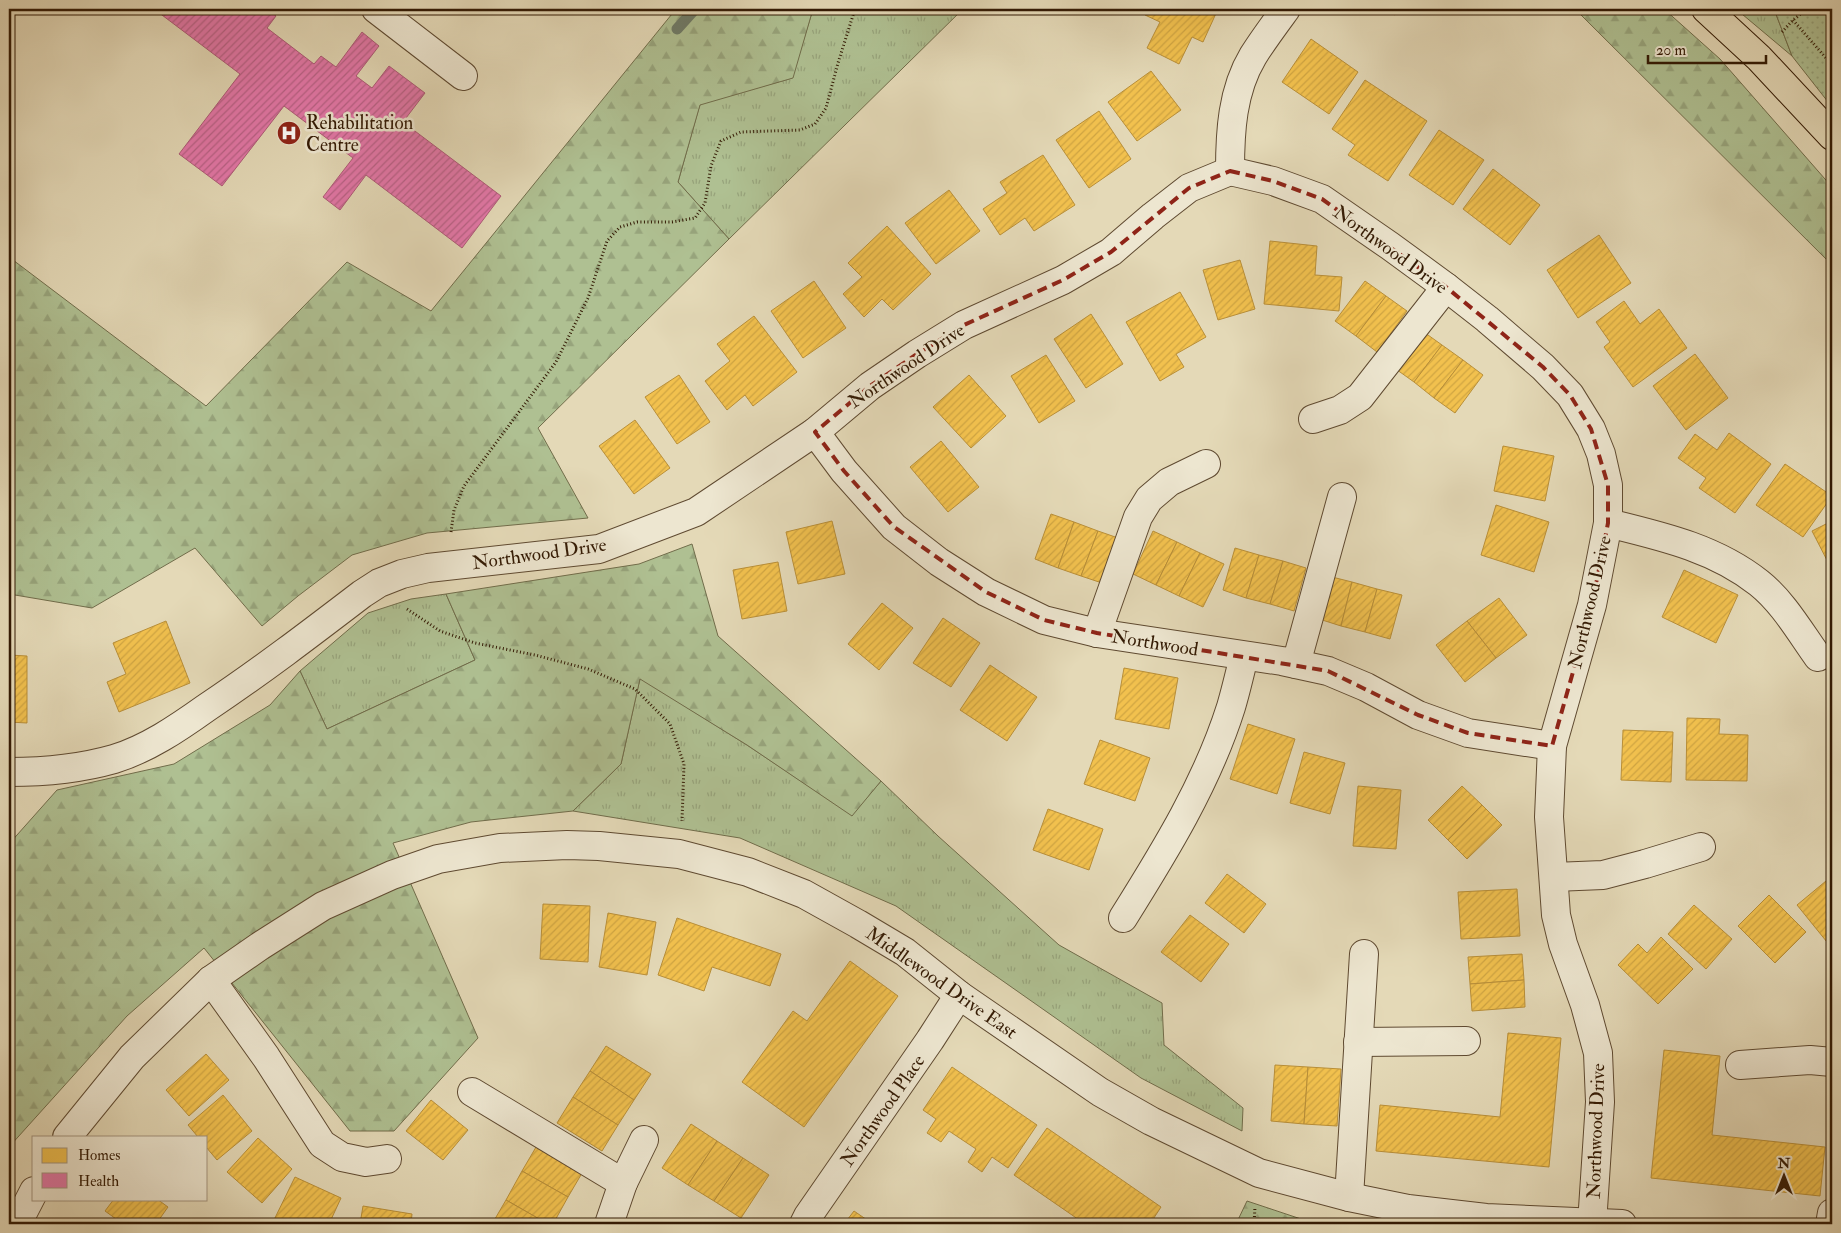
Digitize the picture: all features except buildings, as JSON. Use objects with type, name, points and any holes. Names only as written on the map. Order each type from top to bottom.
[{"type":"main road","points":[[1706,9],[1759,58],[1832,136]]},
{"type":"street","points":[[376,9],[463,76]]},
{"type":"street","points":[[1230,171],[1230,132],[1236,97],[1252,57],[1286,9]]},
{"type":"street","name":"Northwood Drive","points":[[9,772],[38,772],[80,768],[115,758],[154,742],[245,682],[378,583],[402,574],[446,565],[598,549],[696,512],[816,432],[870,386],[917,354],[964,325],[1063,280],[1111,252],[1189,188],[1230,171],[1273,180],[1322,199],[1390,246],[1487,319],[1543,367],[1570,395],[1591,429],[1601,454],[1608,485],[1608,524],[1592,605],[1552,746],[1549,817],[1556,914],[1562,944],[1585,1005],[1598,1053],[1600,1102],[1592,1223]]},
{"type":"street","points":[[1313,419],[1340,410],[1360,397],[1446,287]]},
{"type":"street","name":"Northwood","points":[[816,432],[844,471],[894,527],[940,562],[986,592],[1044,620],[1097,633],[1296,664],[1328,671],[1366,687],[1418,715],[1468,733],[1552,746]]},
{"type":"street","points":[[1097,633],[1138,517],[1149,499],[1169,482],[1206,464]]},
{"type":"street","points":[[1296,664],[1342,497]]},
{"type":"street","points":[[1608,524],[1661,536],[1718,557],[1759,583],[1783,609],[1818,658]]},
{"type":"street","points":[[1123,918],[1159,861],[1209,764],[1231,708],[1244,656]]},
{"type":"street","name":"Middlewood Drive East","points":[[69,1136],[132,1057],[211,980],[323,906],[392,875],[438,859],[500,848],[568,845],[621,848],[679,854],[748,872],[804,894],[905,952],[959,995],[1100,1092],[1151,1122],[1259,1173],[1349,1197],[1408,1209],[1486,1218],[1622,1224]]},
{"type":"street","points":[[1554,877],[1603,875],[1701,847]]},
{"type":"street","points":[[1349,1197],[1364,954]]},
{"type":"street","points":[[211,980],[266,1057],[322,1144],[342,1157],[366,1162],[387,1158]]},
{"type":"street","name":"Northwood Place","points":[[804,1224],[959,995]]},
{"type":"street","points":[[1358,1042],[1466,1041]]},
{"type":"street","points":[[1740,1066],[1810,1060],[1832,1062]]},
{"type":"street","points":[[472,1092],[623,1183]]},
{"type":"street","points":[[609,1224],[623,1183],[644,1140]]},
{"type":"street","points":[[17,1224],[32,1195]]},
{"type":"street","points":[[1830,1224],[1832,1213]]},
{"type":"path","points":[[446,565],[454,510],[464,486],[556,362],[588,298],[608,241],[620,227],[637,222],[672,222],[695,218],[706,203],[711,166],[721,142],[741,132],[800,130],[815,124],[826,108],[855,9]]},
{"type":"path","points":[[1793,20],[1832,65]]},
{"type":"path","points":[[378,583],[412,614],[440,632],[475,643],[535,655],[588,669],[635,689],[670,724],[684,764],[684,804],[679,854]]},
{"type":"highlighted area","points":[[1230,171],[1273,181],[1322,199],[1446,287],[1543,367],[1570,395],[1591,429],[1608,485],[1608,523],[1592,605],[1552,746],[1468,733],[1418,715],[1328,671],[1097,633],[1044,620],[986,592],[894,527],[844,471],[815,432],[870,386],[964,325],[1063,280],[1111,252],[1189,188]]},
{"type":"green space","points":[[676,9],[813,9],[793,78],[700,105],[678,182],[729,239],[538,428],[588,518],[427,533],[352,555],[262,626],[195,548],[92,608],[9,594],[9,257],[206,406],[347,262],[431,311]]},
{"type":"green space","points":[[813,9],[963,9],[729,239],[678,182],[700,104],[792,78]]},
{"type":"green space","points":[[1575,9],[1664,9],[1720,59],[1832,187],[1832,265]]},
{"type":"green space","points":[[1736,9],[1774,9],[1792,56]]},
{"type":"green space","points":[[1774,9],[1832,9],[1832,107],[1792,56]]},
{"type":"green space","points":[[692,544],[718,636],[881,781],[852,816],[747,745],[640,679],[621,764],[573,811],[471,822],[393,843],[478,1038],[394,1131],[350,1131],[204,948],[127,1016],[9,1147],[9,844],[57,790],[174,764],[270,705],[300,671],[327,729],[475,660],[446,594],[639,564]]},
{"type":"green space","points":[[446,594],[475,660],[327,729],[300,671],[368,613],[411,599]]},
{"type":"green space","points":[[640,678],[747,745],[852,815],[881,781],[938,836],[1059,945],[1162,1003],[1164,1045],[1243,1108],[1242,1131],[1141,1078],[896,906],[740,838],[573,811],[621,764]]},
{"type":"green space","points":[[1247,1201],[1316,1224],[1236,1224]]},
{"type":"waterway","points":[[677,29],[695,9]]},
{"type":"place","name":"Rehabilitation Centre","points":[[289,133]]}]
